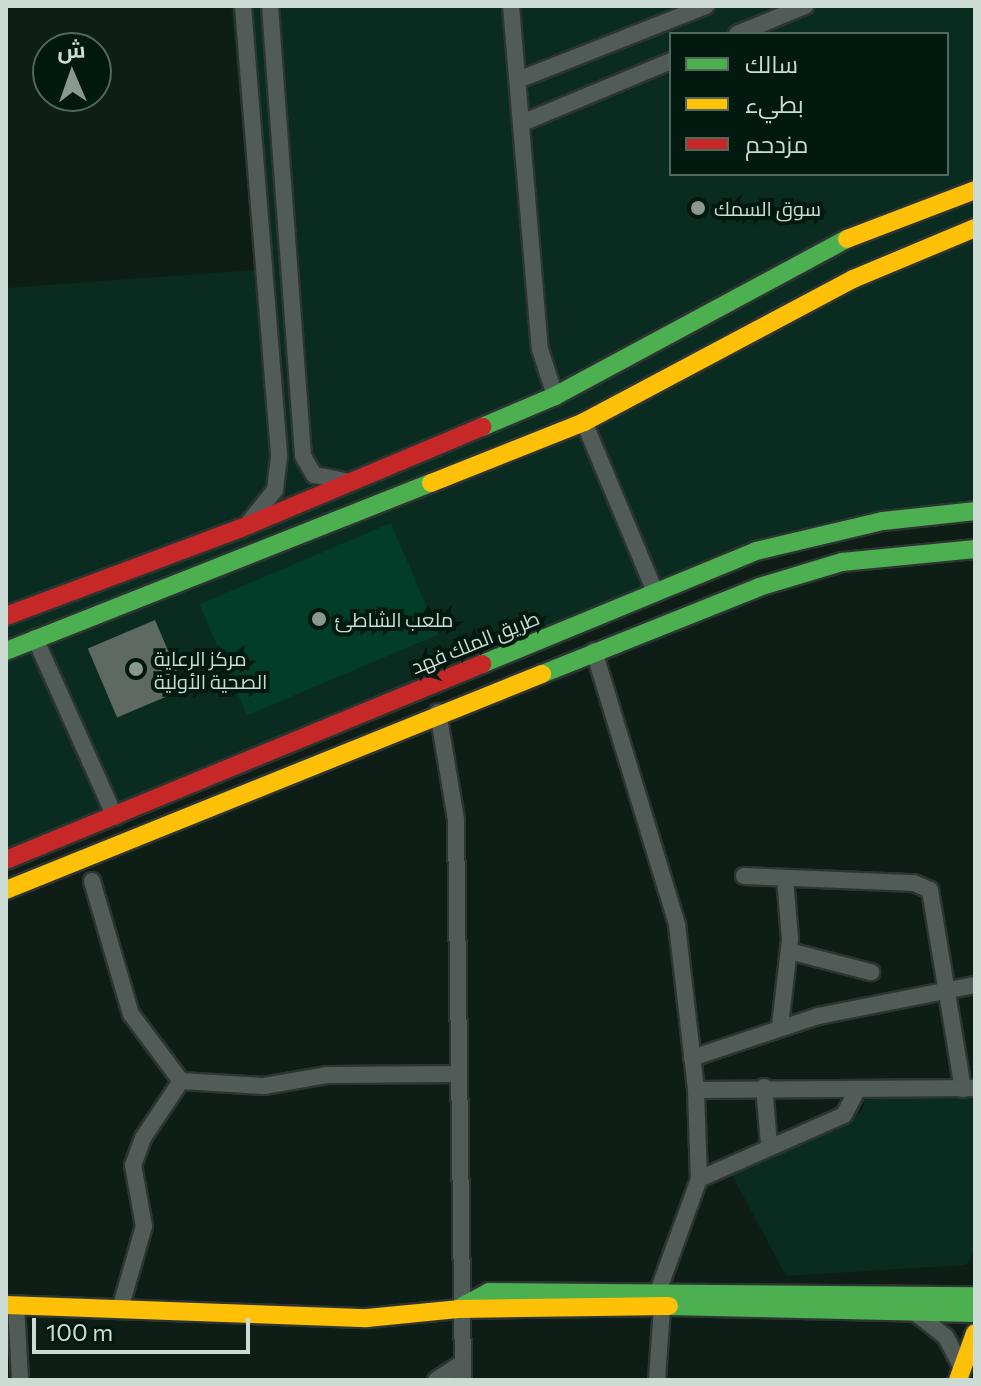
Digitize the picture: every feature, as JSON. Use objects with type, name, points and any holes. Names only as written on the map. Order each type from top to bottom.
[{"type":"main road","points":[[6,616],[239,529],[555,396],[832,245],[975,190]]},
{"type":"main road","points":[[6,651],[584,422],[853,279],[971,233]]},
{"type":"main road","name":"طريق الملك فهد","points":[[6,860],[756,551],[883,521],[975,511]]},
{"type":"main road","points":[[6,890],[438,712],[759,587],[842,562],[975,549]]},
{"type":"main road","points":[[312,733],[324,759]]},
{"type":"main road","points":[[11,1305],[367,1318],[458,1309],[660,1297],[975,1296]]},
{"type":"main road","points":[[660,1297],[975,1313]]},
{"type":"main road","points":[[960,1374],[975,1333]]},
{"type":"street","points":[[239,529],[275,490],[279,457],[243,6]]},
{"type":"street","points":[[270,6],[303,456],[324,480],[357,479]]},
{"type":"street","points":[[511,6],[540,349],[555,396]]},
{"type":"street","points":[[518,80],[706,6]]},
{"type":"street","points":[[742,32],[805,6]]},
{"type":"street","points":[[522,123],[669,62]]},
{"type":"street","points":[[584,422],[655,592]]},
{"type":"street","points":[[35,638],[115,817]]},
{"type":"street","points":[[594,651],[677,925],[696,1090],[699,1179],[660,1297],[657,1380]]},
{"type":"street","points":[[436,1380],[462,1371],[458,1309],[456,820],[438,712]]},
{"type":"street","points":[[696,1090],[764,1087],[856,1092],[969,1088],[930,890],[923,885],[744,876]]},
{"type":"street","points":[[780,1026],[789,951],[785,878]]},
{"type":"street","points":[[92,881],[127,1006],[181,1081],[180,1090],[143,1138],[133,1165],[144,1226],[120,1309]]},
{"type":"street","points":[[789,951],[871,972]]},
{"type":"street","points":[[692,1058],[780,1026],[975,985]]},
{"type":"street","points":[[181,1081],[264,1086],[328,1075],[457,1074]]},
{"type":"street","points":[[764,1087],[769,1144]]},
{"type":"street","points":[[699,1179],[769,1144],[844,1115],[856,1092]]},
{"type":"street","points":[[11,1305],[20,1380]]},
{"type":"street","points":[[912,1310],[956,1348],[960,1374]]},
{"type":"shaded area","points":[[231,6],[975,6],[975,505],[874,515],[6,851],[6,288],[256,270]]},
{"type":"shaded area","name":"ملعب الشاطئ","points":[[391,523],[438,634],[247,716],[200,604]]},
{"type":"shaded area","points":[[975,1095],[975,1250],[966,1265],[786,1276],[732,1175],[862,1112],[865,1098]]},
{"type":"building","name":"مركز الرعاية الصحية الأولية","points":[[155,620],[184,689],[117,718],[88,649]]},
{"type":"traffic: fast","points":[[482,427],[555,396],[847,239]]},
{"type":"traffic: fast","points":[[6,651],[431,483]]},
{"type":"traffic: fast","points":[[482,664],[756,551],[883,521],[975,511]]},
{"type":"traffic: fast","points":[[542,674],[759,587],[842,562],[975,549]]},
{"type":"traffic: fast","points":[[463,1306],[489,1292],[975,1296]]},
{"type":"traffic: fast","points":[[669,1306],[975,1313]]},
{"type":"traffic: slow","points":[[847,239],[975,190]]},
{"type":"traffic: slow","points":[[431,483],[584,422],[853,279],[975,228]]},
{"type":"traffic: slow","points":[[6,890],[542,674]]},
{"type":"traffic: slow","points":[[6,1305],[367,1318],[458,1309],[669,1306]]},
{"type":"traffic: slow","points":[[958,1380],[975,1333]]},
{"type":"traffic: jam","points":[[6,616],[239,529],[482,427]]},
{"type":"traffic: jam","points":[[6,860],[482,664]]},
{"type":"place","name":"سوق السمك","points":[[698,208]]},
{"type":"place","name":"ملعب الشاطئ","points":[[319,619]]},
{"type":"place","name":"مركز الرعاية الصحية الأولية","points":[[136,669]]}]
